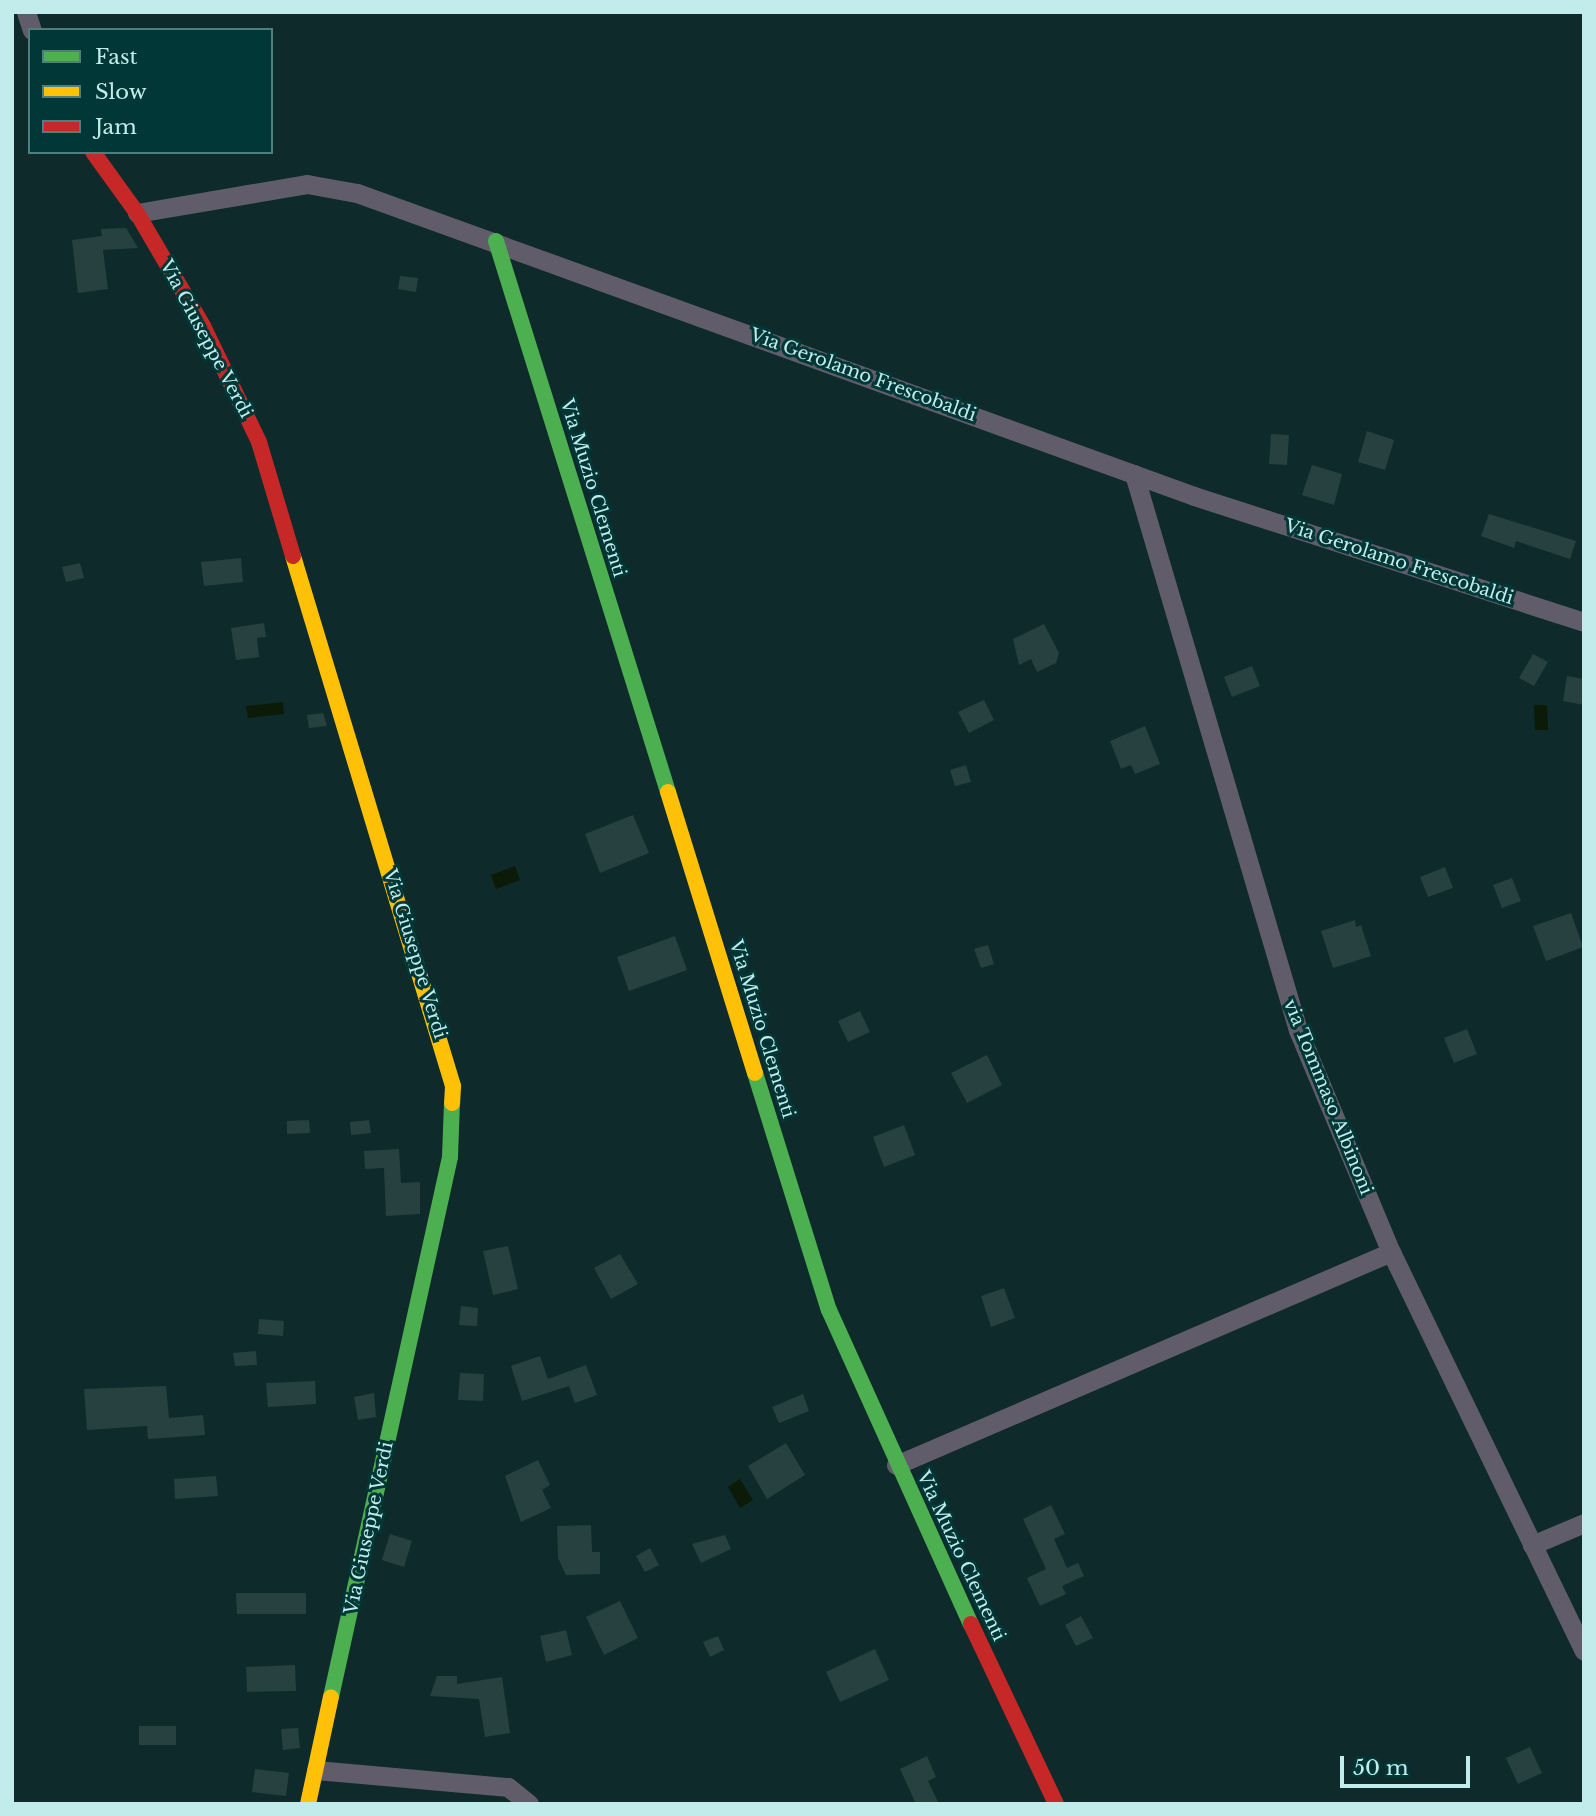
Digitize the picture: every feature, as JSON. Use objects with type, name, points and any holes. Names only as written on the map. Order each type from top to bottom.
[{"type":"street","name":"Via Giuseppe Verdi","points":[[94,154],[137,213],[223,361],[259,442],[454,1094],[450,1157],[308,1804]]},
{"type":"street","name":"Via Gerolamo Frescobaldi","points":[[137,213],[307,184],[357,193],[496,241],[1134,474],[1584,622]]},
{"type":"street","name":"Via Muzio Clementi","points":[[496,241],[822,1287],[896,1465],[1056,1804]]},
{"type":"street","name":"via Tommaso Albinoni","points":[[1134,474],[1298,1030],[1391,1252],[1584,1651]]},
{"type":"street","points":[[896,1465],[1391,1252]]},
{"type":"street","points":[[1532,1545],[1584,1523]]},
{"type":"street","points":[[316,1770],[508,1787],[527,1800]]},
{"type":"shaded area","points":[[283,702],[284,714],[248,718],[246,706]]},
{"type":"shaded area","points":[[1534,705],[1547,705],[1548,730],[1535,730]]},
{"type":"shaded area","points":[[515,866],[520,880],[496,889],[491,875]]},
{"type":"shaded area","points":[[740,1479],[753,1500],[740,1508],[728,1487]]},
{"type":"building","points":[[126,228],[138,248],[103,250],[108,289],[78,293],[72,240],[102,236],[101,229]]},
{"type":"building","points":[[400,276],[418,278],[416,292],[398,289]]},
{"type":"building","points":[[1367,431],[1394,440],[1385,470],[1358,462]]},
{"type":"building","points":[[1271,434],[1289,435],[1287,465],[1269,464]]},
{"type":"building","points":[[1312,465],[1342,474],[1334,505],[1302,495]]},
{"type":"building","points":[[1489,514],[1576,541],[1570,559],[1516,541],[1514,548],[1481,536]]},
{"type":"building","points":[[241,558],[243,582],[204,586],[201,562]]},
{"type":"building","points":[[80,563],[84,578],[66,582],[62,567]]},
{"type":"building","points":[[264,623],[266,637],[257,638],[259,657],[236,660],[231,628]]},
{"type":"building","points":[[1044,624],[1059,653],[1056,663],[1037,672],[1031,659],[1019,665],[1013,639]]},
{"type":"building","points":[[1533,654],[1548,662],[1534,686],[1519,678]]},
{"type":"building","points":[[1252,666],[1260,686],[1232,697],[1224,677]]},
{"type":"building","points":[[1567,676],[1584,679],[1584,705],[1563,701]]},
{"type":"building","points":[[984,700],[994,720],[969,733],[958,712]]},
{"type":"building","points":[[323,713],[327,726],[309,728],[307,715]]},
{"type":"building","points":[[1145,726],[1160,764],[1135,774],[1131,765],[1121,769],[1110,741]]},
{"type":"building","points":[[966,765],[971,782],[955,786],[950,770]]},
{"type":"building","points":[[633,815],[649,853],[600,873],[585,834]]},
{"type":"building","points":[[1445,867],[1453,888],[1428,897],[1420,877]]},
{"type":"building","points":[[1512,878],[1521,901],[1502,908],[1493,885]]},
{"type":"building","points":[[1571,913],[1583,947],[1546,961],[1533,926]]},
{"type":"building","points":[[1355,920],[1356,927],[1361,925],[1371,956],[1333,968],[1321,931]]},
{"type":"building","points":[[675,936],[687,970],[629,991],[617,957]]},
{"type":"building","points":[[988,945],[994,964],[981,968],[974,949]]},
{"type":"building","points":[[860,1011],[870,1032],[848,1042],[838,1021]]},
{"type":"building","points":[[1467,1029],[1477,1054],[1454,1063],[1444,1038]]},
{"type":"building","points":[[987,1055],[1002,1085],[967,1103],[951,1073]]},
{"type":"building","points":[[309,1120],[310,1133],[287,1134],[287,1121]]},
{"type":"building","points":[[369,1120],[371,1133],[351,1135],[350,1122]]},
{"type":"building","points":[[904,1125],[915,1155],[884,1167],[873,1137]]},
{"type":"building","points":[[399,1149],[401,1183],[420,1182],[420,1214],[386,1216],[384,1168],[365,1169],[364,1151]]},
{"type":"building","points":[[508,1246],[518,1289],[493,1295],[483,1251]]},
{"type":"building","points":[[620,1254],[638,1284],[611,1299],[594,1268]]},
{"type":"building","points":[[1004,1288],[1015,1318],[991,1327],[981,1296]]},
{"type":"building","points":[[461,1306],[478,1308],[477,1326],[459,1325]]},
{"type":"building","points":[[259,1319],[284,1321],[283,1336],[258,1334]]},
{"type":"building","points":[[256,1351],[257,1365],[235,1366],[233,1353]]},
{"type":"building","points":[[540,1356],[548,1379],[586,1365],[597,1395],[575,1403],[569,1386],[522,1401],[511,1366]]},
{"type":"building","points":[[460,1373],[484,1374],[483,1401],[458,1400]]},
{"type":"building","points":[[315,1381],[316,1404],[268,1407],[266,1383]]},
{"type":"building","points":[[166,1386],[169,1418],[203,1415],[205,1435],[148,1439],[147,1426],[87,1430],[84,1389]]},
{"type":"building","points":[[374,1393],[376,1417],[358,1420],[354,1397]]},
{"type":"building","points":[[803,1394],[809,1411],[779,1423],[772,1407]]},
{"type":"building","points":[[786,1443],[805,1475],[767,1499],[748,1466]]},
{"type":"building","points":[[538,1460],[550,1485],[542,1490],[551,1508],[521,1522],[505,1476]]},
{"type":"building","points":[[216,1476],[218,1496],[175,1499],[174,1479]]},
{"type":"building","points":[[1051,1505],[1065,1534],[1054,1539],[1067,1568],[1078,1563],[1084,1576],[1062,1586],[1066,1594],[1040,1606],[1027,1578],[1046,1569],[1023,1519]]},
{"type":"building","points":[[591,1525],[592,1552],[600,1552],[600,1574],[566,1575],[558,1558],[557,1526]]},
{"type":"building","points":[[390,1534],[412,1541],[404,1567],[382,1560]]},
{"type":"building","points":[[725,1535],[731,1549],[701,1563],[692,1544]]},
{"type":"building","points":[[650,1548],[659,1565],[645,1572],[636,1556]]},
{"type":"building","points":[[236,1593],[306,1593],[306,1614],[237,1614]]},
{"type":"building","points":[[620,1601],[638,1638],[604,1655],[586,1617]]},
{"type":"building","points":[[1081,1616],[1093,1638],[1076,1646],[1065,1625]]},
{"type":"building","points":[[566,1630],[572,1655],[546,1662],[540,1636]]},
{"type":"building","points":[[718,1636],[724,1650],[710,1657],[703,1642]]},
{"type":"building","points":[[875,1649],[889,1680],[840,1702],[826,1672]]},
{"type":"building","points":[[295,1665],[296,1691],[247,1692],[246,1667]]},
{"type":"building","points":[[437,1676],[457,1676],[457,1684],[502,1677],[510,1733],[485,1737],[479,1699],[430,1696]]},
{"type":"building","points":[[139,1726],[176,1726],[176,1745],[139,1745]]},
{"type":"building","points":[[298,1728],[300,1748],[283,1750],[281,1729]]},
{"type":"building","points":[[1530,1747],[1542,1773],[1518,1784],[1506,1758]]},
{"type":"building","points":[[927,1756],[936,1777],[928,1781],[939,1804],[916,1804],[900,1769]]},
{"type":"building","points":[[255,1769],[289,1773],[286,1796],[252,1792]]},
{"type":"traffic: fast","points":[[496,241],[668,792]]},
{"type":"traffic: fast","points":[[755,1073],[829,1310],[971,1624]]},
{"type":"traffic: fast","points":[[331,1697],[450,1157],[452,1103]]},
{"type":"traffic: slow","points":[[293,556],[453,1086],[452,1103]]},
{"type":"traffic: slow","points":[[668,792],[755,1073]]},
{"type":"traffic: slow","points":[[308,1804],[331,1697]]},
{"type":"traffic: jam","points":[[94,154],[137,213],[203,326],[259,442],[293,556]]},
{"type":"traffic: jam","points":[[971,1624],[1056,1804]]}]
